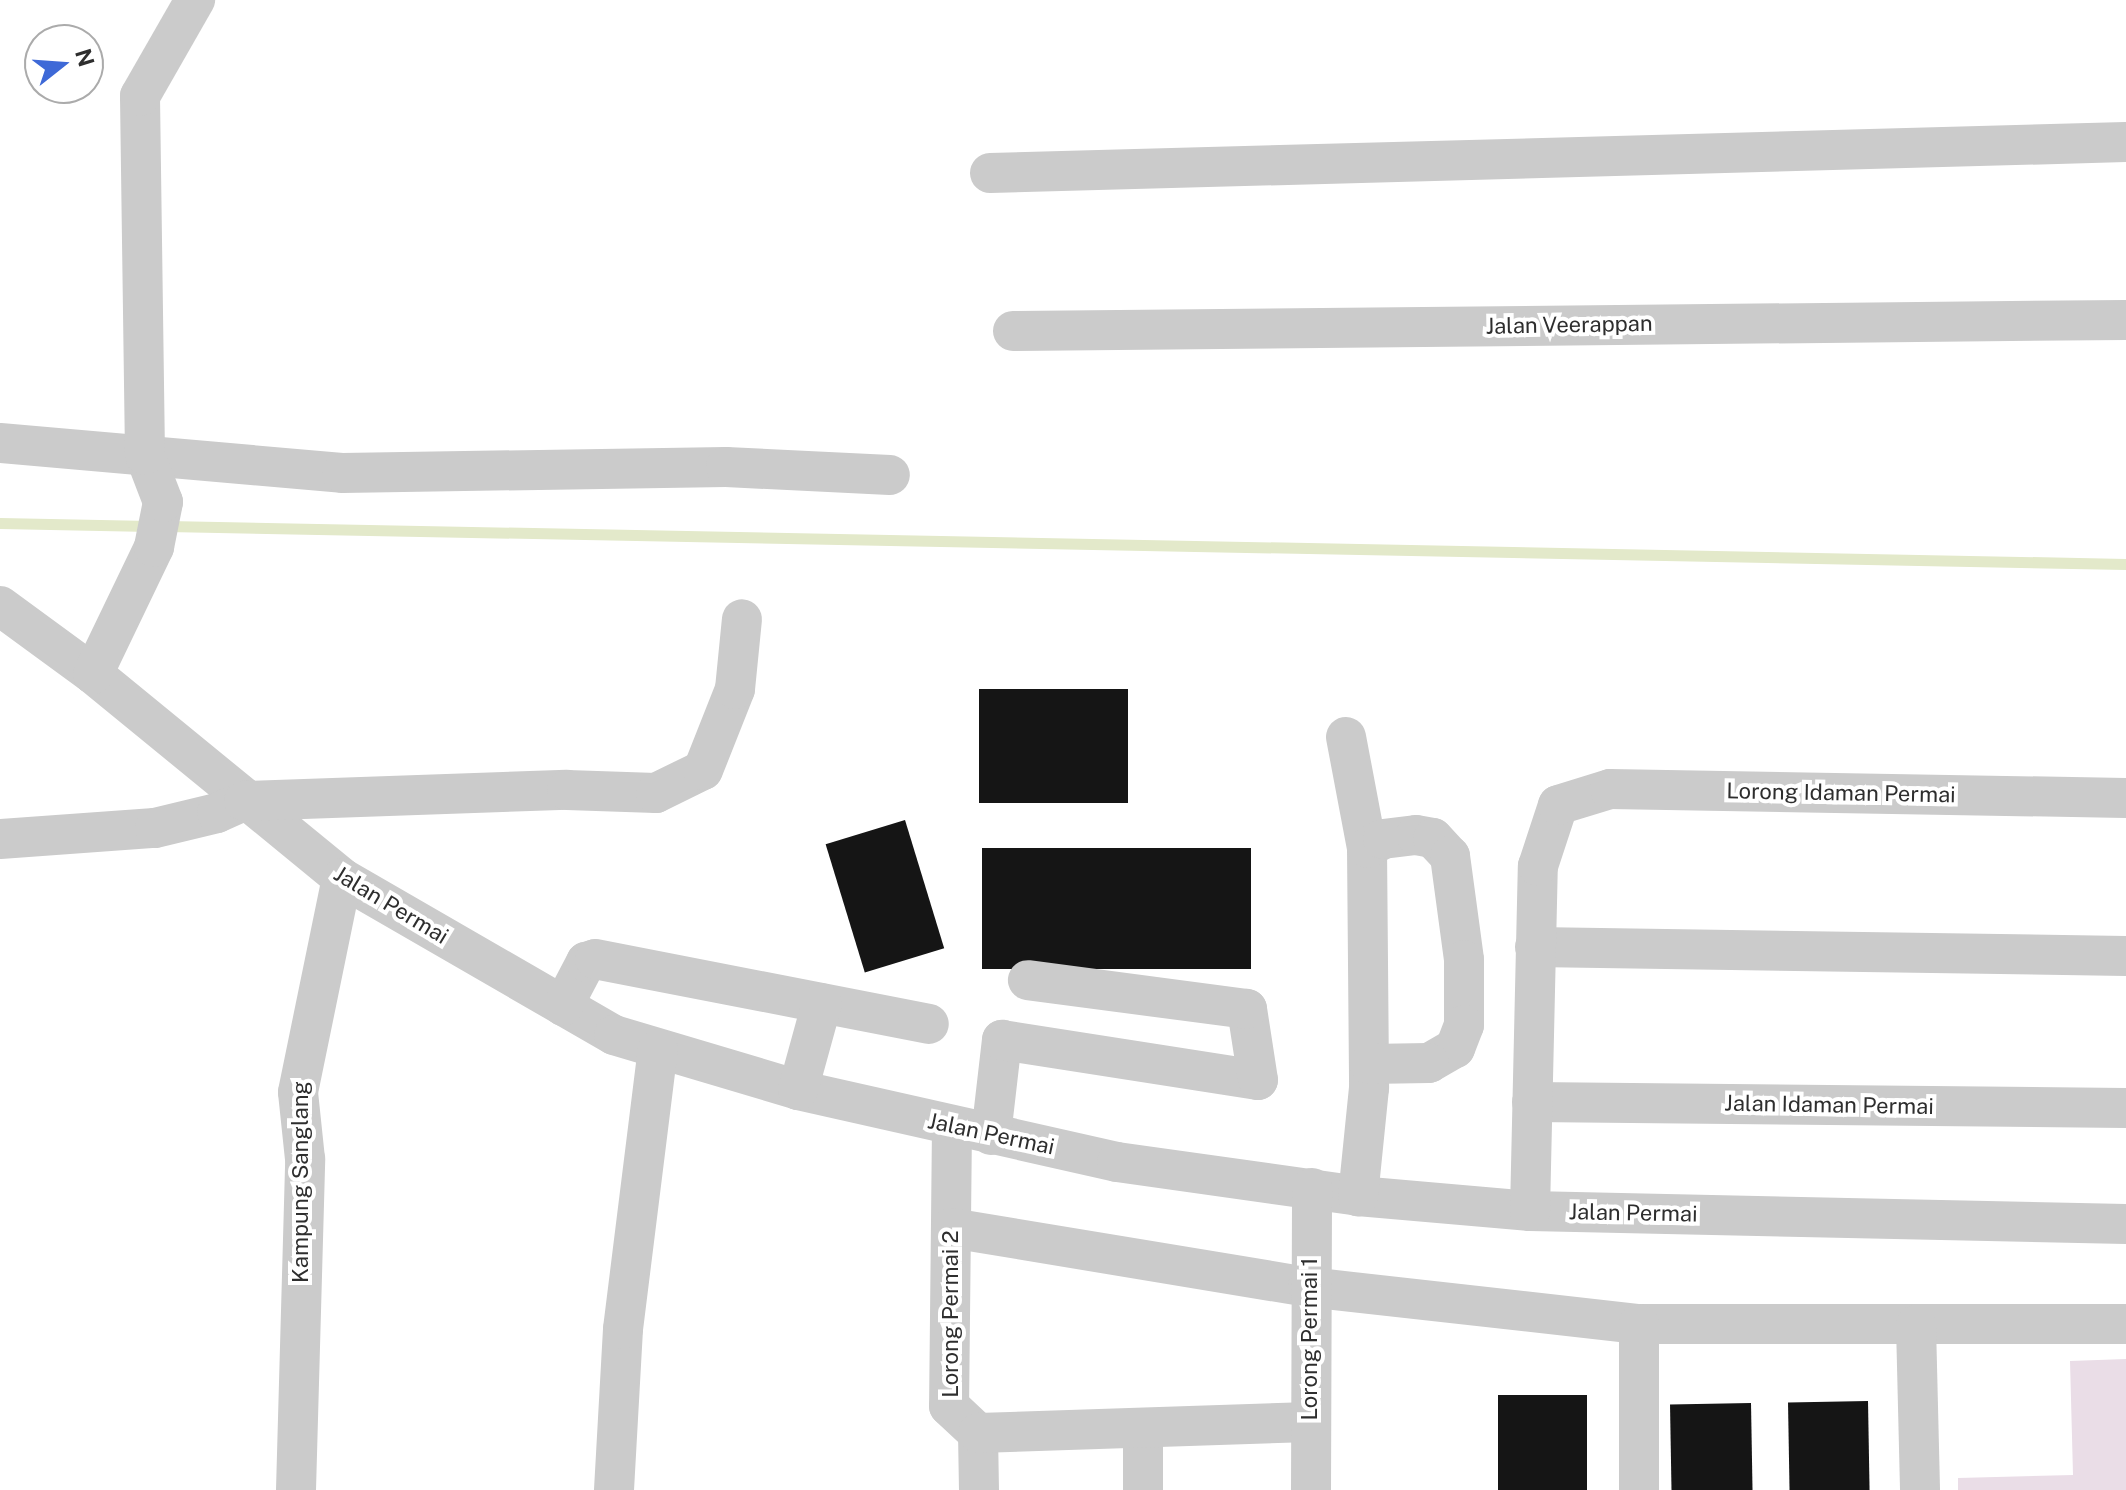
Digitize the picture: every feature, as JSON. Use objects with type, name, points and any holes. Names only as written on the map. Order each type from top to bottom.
[{"type":"street","points":[[93,674],[154,547],[163,502],[145,455],[140,96],[195,0]]},
{"type":"street","points":[[990,173],[2126,142]]},
{"type":"street","name":"Jalan Veerappan","points":[[1013,331],[2126,320]]},
{"type":"street","points":[[0,443],[342,473],[726,467],[890,475]]},
{"type":"street","name":"Jalan Permai","points":[[0,606],[93,674],[244,801],[342,878],[614,1035],[798,1090],[1117,1162],[1358,1196],[1530,1211],[2126,1224]]},
{"type":"street","points":[[0,839],[155,828],[217,813],[244,801],[567,790],[656,793],[703,770],[735,689],[742,619]]},
{"type":"street","points":[[1346,737],[1367,848],[1369,1064],[1358,1196]]},
{"type":"street","name":"Lorong Idaman Permai","points":[[1535,947],[1538,866],[1558,805],[1610,789],[2126,798]]},
{"type":"street","points":[[1367,848],[1383,839],[1416,835],[1433,838],[1450,856],[1464,960],[1464,1025],[1455,1048],[1429,1063],[1369,1064]]},
{"type":"street","name":"Kampung Sanglang","points":[[296,1490],[305,1159],[298,1092],[342,878]]},
{"type":"street","points":[[1530,1211],[1535,947],[2126,956]]},
{"type":"street","points":[[563,1006],[586,962],[595,959],[929,1024]]},
{"type":"street","points":[[991,1135],[1002,1040],[1258,1080],[1247,1009],[1028,980]]},
{"type":"street","points":[[798,1090],[822,1003]]},
{"type":"street","points":[[614,1490],[623,1329],[658,1049]]},
{"type":"street","name":"Jalan Idaman Permai","points":[[1532,1102],[2126,1108]]},
{"type":"street","name":"Lorong Permai 2","points":[[952,1126],[949,1406],[978,1433]]},
{"type":"street","name":"Lorong Permai 1","points":[[1311,1490],[1308,1287],[1312,1188]]},
{"type":"street","points":[[951,1228],[1308,1287],[1639,1324],[2126,1324]]},
{"type":"street","points":[[1639,1324],[1639,1490]]},
{"type":"street","points":[[1916,1325],[1920,1490]]},
{"type":"street","points":[[979,1490],[978,1433],[1310,1422]]},
{"type":"street","points":[[1143,1428],[1143,1490]]},
{"type":"shaded area","points":[[2126,1359],[2126,1490],[1958,1490],[1958,1478],[2073,1475],[2070,1361]]},
{"type":"building","points":[[979,689],[1128,689],[1128,803],[979,803]]},
{"type":"building","points":[[905,820],[944,948],[865,972],[826,844]]},
{"type":"building","points":[[982,848],[1251,848],[1251,969],[982,969]]},
{"type":"building","points":[[1498,1395],[1587,1395],[1587,1490],[1498,1490]]},
{"type":"building","points":[[1868,1401],[1870,1490],[1790,1490],[1788,1402]]},
{"type":"building","points":[[1751,1403],[1753,1490],[1672,1490],[1670,1404]]},
{"type":"waterway","points":[[0,523],[150,526]]},
{"type":"waterway","points":[[167,526],[2126,564]]}]
